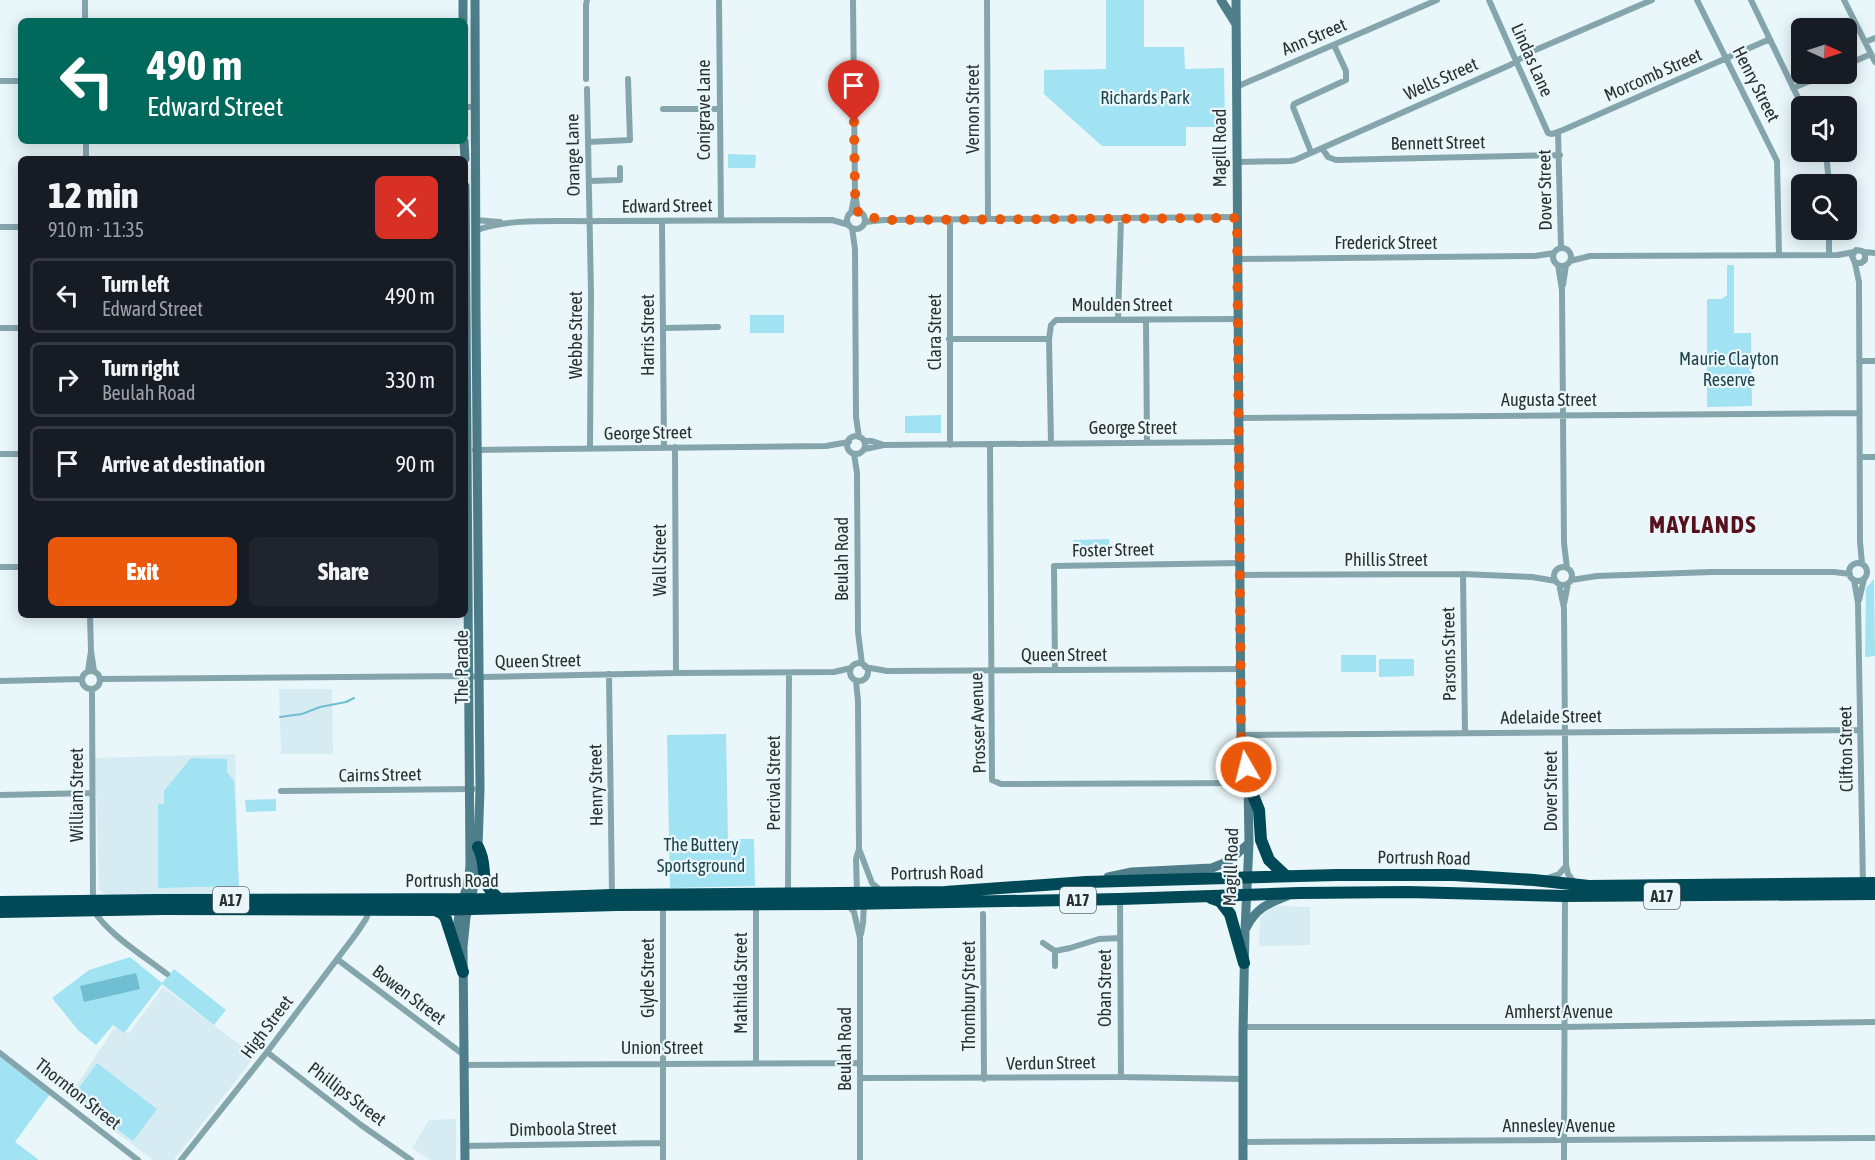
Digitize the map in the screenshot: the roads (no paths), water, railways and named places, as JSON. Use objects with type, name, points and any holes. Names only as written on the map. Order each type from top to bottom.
[{"type":"highway","points":[[1248,783],[1259,810],[1261,840],[1269,860],[1286,876]]},
{"type":"highway","points":[[478,847],[483,857],[483,875],[488,888],[500,899]]},
{"type":"highway","name":"Portrush Road","points":[[0,902],[93,906],[845,904],[884,892],[945,892],[1086,882],[1418,874],[1583,885],[1869,889]]},
{"type":"highway","points":[[1504,878],[1556,890],[1566,896],[1583,885]]},
{"type":"highway","name":"Portrush Road","points":[[370,904],[434,910],[500,899],[790,893],[801,898],[947,902],[1120,900],[1294,893],[1408,892],[1566,896],[1869,889]]},
{"type":"highway","points":[[1209,897],[1220,901],[1230,914],[1244,963]]},
{"type":"highway","name":"Portrush Road","points":[[0,912],[93,906]]},
{"type":"highway","points":[[434,910],[443,914],[446,919],[463,972]]},
{"type":"main road","points":[[463,0],[463,18]]},
{"type":"main road","name":"The Parade","points":[[470,562],[478,450],[475,220],[470,107],[476,0]]},
{"type":"main road","points":[[1221,0],[1236,24]]},
{"type":"main road","name":"Magill Road","points":[[1236,0],[1241,735],[1248,783],[1249,843],[1244,963],[1243,1160]]},
{"type":"main road","points":[[468,223],[475,220]]},
{"type":"main road","name":"The Parade","points":[[465,1160],[463,947],[474,818],[480,789],[468,506]]},
{"type":"main road","name":"The Parade","points":[[466,904],[477,875],[478,847],[469,789],[474,677]]},
{"type":"main road","points":[[1086,882],[1132,872],[1212,868],[1229,861],[1249,843]]},
{"type":"main road","points":[[1245,931],[1256,912],[1267,904],[1294,893]]},
{"type":"street","points":[[85,0],[85,18]]},
{"type":"street","points":[[586,79],[587,0]]},
{"type":"street","name":"Conigrave Lane","points":[[719,0],[720,220]]},
{"type":"street","points":[[854,0],[855,193],[851,204],[860,228]]},
{"type":"street","name":"Vernon Street","points":[[987,0],[988,219]]},
{"type":"street","name":"Ann Street","points":[[1236,87],[1437,0]]},
{"type":"street","name":"Lindas Lane","points":[[1489,0],[1548,133]]},
{"type":"street","name":"Wells Street","points":[[1237,162],[1290,161],[1311,153],[1517,61],[1533,51],[1652,0]]},
{"type":"street","name":"Henry Street","points":[[1697,0],[1777,161],[1779,255]]},
{"type":"street","points":[[1751,0],[1797,96]]},
{"type":"street","points":[[1844,0],[1875,62]]},
{"type":"street","points":[[1865,42],[1875,38]]},
{"type":"street","name":"Morcomb Street","points":[[1548,133],[1558,132],[1642,97],[1770,39]]},
{"type":"street","points":[[1311,153],[1293,107],[1294,104],[1346,80],[1346,71],[1334,45]]},
{"type":"street","points":[[1857,60],[1871,54]]},
{"type":"street","points":[[588,142],[630,140],[628,79]]},
{"type":"street","points":[[0,81],[18,81]]},
{"type":"street","points":[[1793,88],[1803,84]]},
{"type":"street","name":"Orange Lane","points":[[587,89],[590,221]]},
{"type":"street","points":[[663,109],[719,109]]},
{"type":"street","name":"Dover Street","points":[[1558,132],[1560,154],[1556,263],[1562,290],[1566,574],[1564,608],[1566,865],[1568,874],[1583,885]]},
{"type":"street","name":"Bennett Street","points":[[1322,148],[1328,157],[1336,160],[1560,154]]},
{"type":"street","points":[[589,181],[620,180],[620,168]]},
{"type":"street","name":"Edward Street","points":[[475,231],[503,223],[832,220],[857,216],[884,220],[1237,218]]},
{"type":"street","name":"Beulah Road","points":[[857,216],[850,226],[855,249],[856,445],[861,460],[857,473],[859,849],[856,859],[863,923],[860,938],[860,1160]]},
{"type":"street","points":[[1118,319],[1121,218]]},
{"type":"street","name":"Clara Street","points":[[950,219],[950,445]]},
{"type":"street","name":"Edward Street","points":[[475,220],[503,223]]},
{"type":"street","name":"Edward Street","points":[[832,220],[860,228]]},
{"type":"street","name":"Webbe Street","points":[[590,221],[590,449]]},
{"type":"street","name":"Harris Street","points":[[663,221],[664,448]]},
{"type":"street","points":[[0,227],[18,227]]},
{"type":"street","name":"Beulah Road","points":[[855,249],[860,228]]},
{"type":"street","points":[[1829,240],[1829,255]]},
{"type":"street","points":[[1558,251],[1590,256],[1838,255],[1859,250],[1875,255]]},
{"type":"street","name":"Frederick Street","points":[[1238,259],[1535,256],[1558,251]]},
{"type":"street","name":"Dover Street","points":[[1562,290],[1571,258],[1569,251]]},
{"type":"street","points":[[1854,252],[1852,256],[1854,262]]},
{"type":"street","points":[[1864,252],[1864,261]]},
{"type":"street","points":[[1838,255],[1854,262],[1864,261],[1875,255]]},
{"type":"street","name":"Frederick Street","points":[[1535,256],[1556,263],[1568,263]]},
{"type":"street","points":[[1568,263],[1590,256]]},
{"type":"street","name":"Clifton Street","points":[[1864,261],[1859,282],[1860,542],[1858,603],[1860,730],[1869,889]]},
{"type":"street","name":"Clifton Street","points":[[1854,262],[1859,282]]},
{"type":"street","name":"Moulden Street","points":[[1049,339],[1051,325],[1056,320],[1238,319]]},
{"type":"street","points":[[1146,320],[1147,442]]},
{"type":"street","points":[[0,328],[18,327]]},
{"type":"street","points":[[663,328],[718,327]]},
{"type":"street","points":[[950,339],[1049,339],[1051,443]]},
{"type":"street","points":[[1859,361],[1875,361]]},
{"type":"street","name":"Augusta Street","points":[[1239,418],[1860,413]]},
{"type":"street","name":"George Street","points":[[468,450],[831,446],[856,445],[872,441],[884,445],[1239,442]]},
{"type":"street","name":"Prosser Avenue","points":[[990,445],[992,780],[998,784],[1248,783]]},
{"type":"street","name":"Wall Street","points":[[675,447],[676,673]]},
{"type":"street","points":[[0,454],[18,454]]},
{"type":"street","points":[[1860,457],[1875,457]]},
{"type":"street","name":"Foster Street","points":[[1054,670],[1054,566],[1240,563]]},
{"type":"street","points":[[0,567],[18,567]]},
{"type":"street","name":"Phillis Street","points":[[1240,575],[1463,574],[1532,577],[1566,574],[1597,576],[1712,572],[1875,571]]},
{"type":"street","name":"Parsons Street","points":[[1463,574],[1465,733]]},
{"type":"street","name":"Dover Street","points":[[1564,608],[1557,582],[1566,574]]},
{"type":"street","name":"Phillis Street","points":[[1532,577],[1557,582],[1566,574]]},
{"type":"street","points":[[90,618],[91,671]]},
{"type":"street","name":"Queen Street","points":[[100,679],[474,677],[857,670],[1241,669]]},
{"type":"street","points":[[857,670],[868,673],[865,678]]},
{"type":"street","name":"Queen Street","points":[[857,670],[865,678],[887,671]]},
{"type":"street","points":[[91,671],[98,674],[100,679],[99,684],[92,689],[85,687],[81,679],[83,674],[91,671]]},
{"type":"street","name":"Percival Street","points":[[789,673],[790,893]]},
{"type":"street","name":"Henry Street","points":[[609,674],[612,895]]},
{"type":"street","name":"Beulah Road","points":[[858,701],[865,678]]},
{"type":"street","points":[[0,681],[81,679]]},
{"type":"street","name":"William Street","points":[[92,689],[93,906]]},
{"type":"street","name":"Adelaide Street","points":[[1241,735],[1860,730]]},
{"type":"street","name":"Cairns Street","points":[[281,790],[480,789]]},
{"type":"street","points":[[0,795],[92,793]]},
{"type":"street","name":"Beulah Road","points":[[859,849],[872,883],[884,892]]},
{"type":"street","points":[[1534,880],[1557,875],[1563,872],[1566,865]]},
{"type":"street","points":[[1564,1160],[1566,896]]},
{"type":"street","name":"Oban Street","points":[[1120,900],[1120,1077]]},
{"type":"street","name":"Mathilda Street","points":[[756,903],[756,1062]]},
{"type":"street","name":"High Street","points":[[181,1160],[364,924],[370,904]]},
{"type":"street","name":"Glyde Street","points":[[663,904],[663,1160]]},
{"type":"street","name":"Beulah Road","points":[[845,904],[854,912],[860,938]]},
{"type":"street","points":[[93,906],[102,922],[167,974]]},
{"type":"street","name":"Thornbury Street","points":[[983,914],[984,1079]]},
{"type":"street","points":[[1044,944],[1055,951],[1099,939],[1120,938]]},
{"type":"street","points":[[1055,951],[1055,966]]},
{"type":"street","name":"Bowen Street","points":[[337,959],[464,1060]]},
{"type":"street","name":"Amherst Avenue","points":[[1243,1027],[1564,1027],[1875,1022]]},
{"type":"street","name":"Phillips Street","points":[[267,1052],[361,1125],[411,1160]]},
{"type":"street","name":"Thornton Street","points":[[0,1053],[138,1160]]},
{"type":"street","name":"Union Street","points":[[464,1060],[860,1063]]},
{"type":"street","name":"Verdun Street","points":[[861,1078],[1243,1079]]},
{"type":"street","name":"Annesley Avenue","points":[[1243,1142],[1564,1142],[1875,1138]]},
{"type":"street","name":"Dimboola Street","points":[[464,1146],[663,1143]]},
{"type":"waterway","points":[[280,717],[302,714],[354,698]]},
{"type":"district","name":"MAYLANDS","points":[[1703,525]]},
{"type":"park label","name":"Richards Park","points":[[1145,98]]},
{"type":"park label","name":"Maurie Clayton Reserve","points":[[1729,370]]},
{"type":"park label","name":"The Buttery Sportsground","points":[[701,855]]}]
